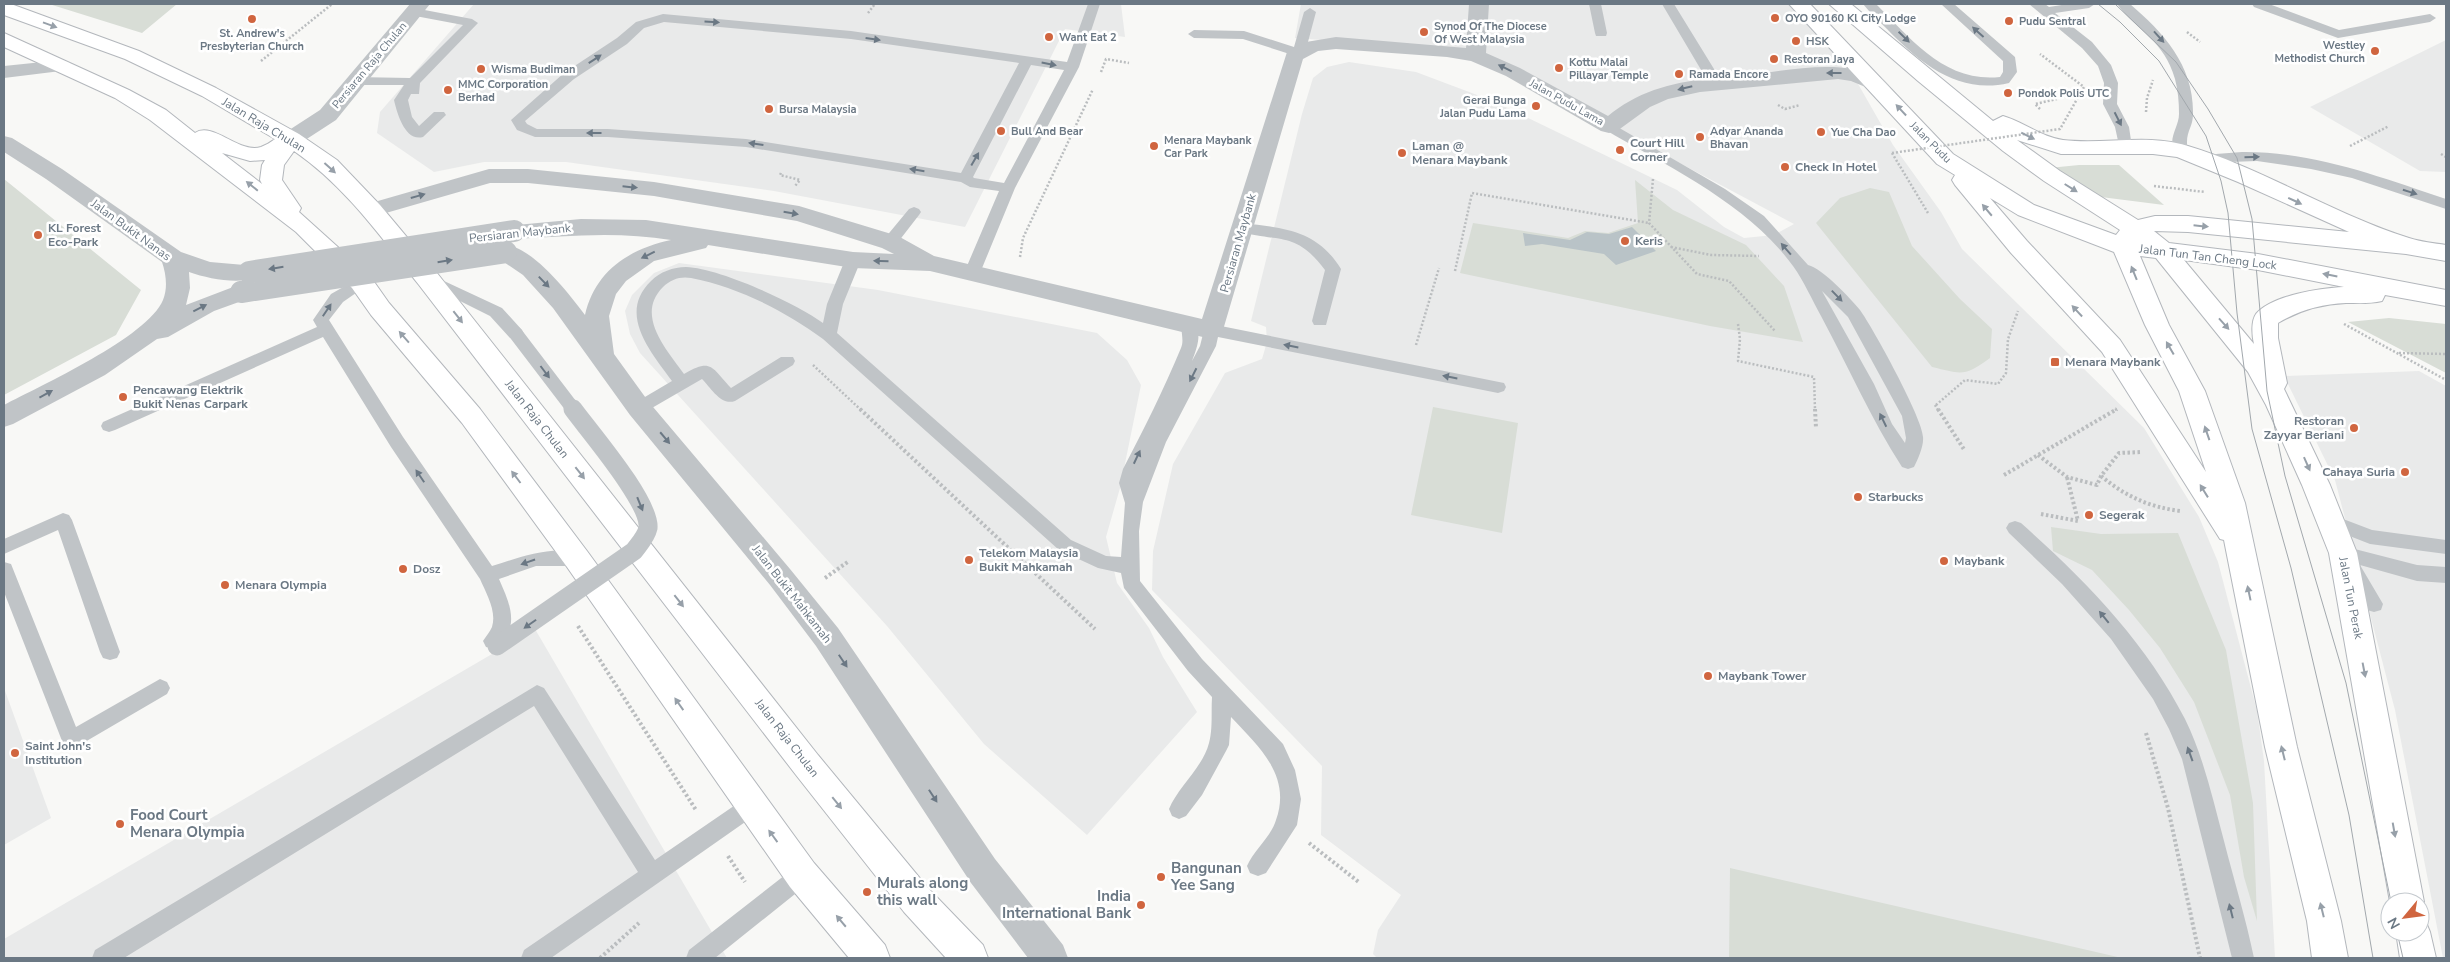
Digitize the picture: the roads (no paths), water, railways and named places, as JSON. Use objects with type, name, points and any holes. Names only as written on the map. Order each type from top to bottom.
[{"type":"main road","name":"Jalan Pudu","points":[[1799,4],[1880,87],[1946,159],[2026,210],[2129,237]]},
{"type":"main road","points":[[1839,4],[1925,77],[2129,237],[2157,325],[2192,391],[2231,503],[2281,747],[2324,921],[2330,958]]},
{"type":"main road","name":"Jalan Raja Chulan","points":[[4,8],[132,55],[209,92],[291,139],[329,165],[372,210],[428,279],[813,772],[916,900],[970,958]]},
{"type":"main road","points":[[4,39],[122,94],[158,116],[304,227],[361,282],[380,310],[471,416],[577,559],[751,806],[802,875],[872,958]]},
{"type":"main road","points":[[1925,77],[2005,124],[2044,143],[2080,149],[2153,147],[2181,151],[2246,177],[2304,205],[2406,246]]},
{"type":"main road","points":[[158,116],[237,151],[252,154],[266,152],[291,139]]},
{"type":"main road","points":[[291,139],[273,165],[271,180],[304,227]]},
{"type":"main road","points":[[1946,159],[2019,247],[2111,346],[2240,547]]},
{"type":"main road","name":"Jalan Tun Tan Cheng Lock","points":[[2129,237],[2152,224],[2188,224],[2406,246],[2446,253]]},
{"type":"main road","name":"Jalan Tun Tan Cheng Lock","points":[[2129,237],[2164,251],[2197,253],[2258,262],[2446,300]]},
{"type":"main road","name":"Jalan Tun Perak","points":[[2164,251],[2257,366],[2280,404],[2343,553],[2405,892]]},
{"type":"main road","points":[[2280,404],[2269,363],[2265,338],[2266,319],[2284,307],[2316,298],[2353,295],[2446,300]]},
{"type":"main road","points":[[2415,942],[2418,958]]},
{"type":"street","points":[[1299,53],[1313,46],[1336,43],[1447,51],[1476,56],[1479,4]]},
{"type":"street","name":"Persiaran Raja Chulan","points":[[291,139],[328,115],[354,81],[417,8]]},
{"type":"street","name":"Persiaran Maybank","points":[[245,282],[510,241],[582,226],[646,228],[853,260],[930,263],[1200,328],[1242,228],[1291,62],[1299,53]]},
{"type":"street","name":"Jalan Pudu Lama","points":[[1476,56],[1513,72],[1609,126],[1630,108],[1646,101],[1688,87],[1715,82],[1838,73],[1856,75],[1880,87]]},
{"type":"street","points":[[4,72],[62,66]]},
{"type":"street","name":"Jalan Bukit Nanas","points":[[4,143],[54,174],[173,258],[178,272],[178,288],[172,306],[156,325],[128,350],[4,417]]},
{"type":"street","name":"Persiaran Maybank","points":[[372,210],[489,176],[528,176],[654,189],[799,214],[890,242],[930,263]]},
{"type":"street","points":[[602,360],[596,316],[605,292],[615,277],[633,262],[656,251],[712,239]]},
{"type":"street","name":"Jalan Bukit Mahkamah","points":[[510,241],[531,269],[562,302],[602,360],[639,408],[780,577],[827,637],[983,871],[1050,958]]},
{"type":"street","points":[[173,258],[245,282]]},
{"type":"street","points":[[128,350],[245,282]]},
{"type":"lane","points":[[972,273],[1008,188],[1072,68],[1094,4]]},
{"type":"lane","points":[[1595,4],[1601,33]]},
{"type":"lane","points":[[1654,4],[1668,4],[1715,82]]},
{"type":"lane","points":[[1869,4],[1927,60],[1945,72],[1980,83],[1993,83],[2004,80],[2010,72],[2010,60],[1947,4]]},
{"type":"lane","points":[[2036,4],[2046,11],[2089,4]]},
{"type":"lane","points":[[2036,4],[2087,45],[2104,65],[2111,83],[2110,104],[2122,127],[2125,147]]},
{"type":"lane","points":[[2123,4],[2168,47],[2176,61],[2186,91],[2186,117],[2179,135],[2181,151]]},
{"type":"lane","points":[[2258,4],[2338,34],[2430,18]]},
{"type":"lane","points":[[417,8],[472,23],[412,82],[401,100],[405,118],[418,134],[439,115]]},
{"type":"lane","points":[[1194,34],[1244,35],[1299,53],[1310,12]]},
{"type":"lane","points":[[1008,188],[970,182],[965,178],[746,143],[608,133],[535,133],[522,127],[518,120],[569,76],[622,41],[640,25],[663,18],[796,28],[1072,68]]},
{"type":"lane","points":[[965,178],[1027,60]]},
{"type":"lane","points":[[354,81],[375,83],[396,79],[412,82]]},
{"type":"lane","points":[[412,82],[415,96]]},
{"type":"lane","points":[[1609,126],[1697,177],[1742,208],[1774,235],[1800,264],[1826,285],[1854,314],[1910,416],[1915,438],[1908,462],[1885,426],[1866,384],[1800,264]]},
{"type":"lane","points":[[2203,159],[2263,157],[2303,162],[2339,169],[2446,204]]},
{"type":"lane","points":[[890,242],[914,212]]},
{"type":"lane","points":[[1242,228],[1292,237],[1312,245],[1323,257],[1333,270],[1320,321]]},
{"type":"lane","points":[[829,335],[835,304],[853,260]]},
{"type":"lane","points":[[683,384],[646,326],[643,311],[647,295],[660,280],[685,272],[744,288],[817,325],[1065,545],[1104,563],[1129,566]]},
{"type":"lane","points":[[361,282],[331,304],[321,320],[397,442],[488,575],[503,616],[503,627],[495,643],[634,550],[643,539],[648,527],[640,501],[628,482],[516,334],[496,312],[428,279]]},
{"type":"lane","points":[[1200,328],[1498,387]]},
{"type":"lane","points":[[1200,328],[1208,346],[1148,466],[1134,504],[1129,566],[1131,583],[1140,597],[1194,665],[1276,752],[1285,770],[1291,799],[1286,825],[1258,866]]},
{"type":"lane","points":[[1134,504],[1128,483],[1132,469],[1200,328]]},
{"type":"lane","points":[[109,426],[326,329]]},
{"type":"lane","points":[[639,408],[704,370],[729,397],[787,361]]},
{"type":"lane","points":[[4,547],[63,520],[110,652]]},
{"type":"lane","points":[[2330,521],[2370,537],[2446,547]]},
{"type":"lane","points":[[2015,528],[2073,581],[2135,654],[2181,728],[2192,759],[2244,958]]},
{"type":"lane","points":[[2343,553],[2417,573],[2446,575]]},
{"type":"lane","points":[[2343,553],[2374,604]]},
{"type":"lane","points":[[488,575],[536,560],[577,559]]},
{"type":"lane","points":[[4,570],[72,740],[160,688]]},
{"type":"lane","points":[[103,958],[537,694],[652,875]]},
{"type":"lane","points":[[1179,809],[1195,788],[1219,745],[1222,696]]},
{"type":"lane","points":[[532,958],[751,806]]},
{"type":"lane","points":[[697,958],[802,875]]},
{"type":"tram line","points":[[2098,4],[2120,22],[2159,61],[2206,136],[2221,181],[2228,213],[2237,313],[2252,429],[2291,568],[2349,815],[2373,958]]},
{"type":"tram line","points":[[2115,4],[2176,62],[2208,109],[2237,158],[2252,219],[2267,391],[2285,476],[2346,683],[2389,892]]},
{"type":"tram line","points":[[2399,942],[2403,958]]},
{"type":"place","name":"OYO 90160 Kl City Lodge","points":[[1775,18]]},
{"type":"place","name":"St. Andrew's Presbyterian Church","points":[[252,19]]},
{"type":"place","name":"Pudu Sentral","points":[[2009,21]]},
{"type":"place","name":"Synod Of The Diocese Of West Malaysia","points":[[1424,32]]},
{"type":"place","name":"Want Eat 2","points":[[1049,37]]},
{"type":"place","name":"HSK","points":[[1796,41]]},
{"type":"place","name":"Westley Methodist Church","points":[[2375,51]]},
{"type":"place","name":"Restoran Jaya","points":[[1774,59]]},
{"type":"place","name":"Kottu Malai Pillayar Temple","points":[[1559,68]]},
{"type":"place","name":"Wisma Budiman","points":[[481,69]]},
{"type":"place","name":"Ramada Encore","points":[[1679,74]]},
{"type":"place","name":"MMC Corporation Berhad","points":[[448,90]]},
{"type":"place","name":"Pondok Polis UTC","points":[[2008,93]]},
{"type":"place","name":"Gerai Bunga Jalan Pudu Lama","points":[[1536,106]]},
{"type":"place","name":"Bursa Malaysia","points":[[769,109]]},
{"type":"place","name":"Bull And Bear","points":[[1001,131]]},
{"type":"place","name":"Yue Cha Dao","points":[[1821,132]]},
{"type":"place","name":"Adyar Ananda Bhavan","points":[[1700,137]]},
{"type":"place","name":"Menara Maybank Car Park","points":[[1154,146]]},
{"type":"place","name":"Court Hill Corner","points":[[1620,150]]},
{"type":"place","name":"Laman @ Menara Maybank","points":[[1402,153]]},
{"type":"place","name":"Check In Hotel","points":[[1785,167]]},
{"type":"place","name":"KL Forest Eco-Park","points":[[38,235]]},
{"type":"place","name":"Keris","points":[[1625,241]]},
{"type":"place","name":"Menara Maybank","points":[[2055,362]]},
{"type":"place","name":"Pencawang Elektrik Bukit Nenas Carpark","points":[[123,397]]},
{"type":"place","name":"Restoran Zayyar Beriani","points":[[2354,428]]},
{"type":"place","name":"Cahaya Suria","points":[[2405,472]]},
{"type":"place","name":"Starbucks","points":[[1858,497]]},
{"type":"place","name":"Segerak","points":[[2089,515]]},
{"type":"place","name":"Telekom Malaysia Bukit Mahkamah","points":[[969,560]]},
{"type":"place","name":"Maybank","points":[[1944,561]]},
{"type":"place","name":"Dosz","points":[[403,569]]},
{"type":"place","name":"Menara Olympia","points":[[225,585]]},
{"type":"place","name":"Maybank Tower","points":[[1708,676]]},
{"type":"place","name":"Saint John's Institution","points":[[15,753]]},
{"type":"place","name":"Food Court Menara Olympia","points":[[120,824]]},
{"type":"place","name":"Bangunan Yee Sang","points":[[1161,877]]},
{"type":"place","name":"Murals along this wall","points":[[867,892]]},
{"type":"place","name":"India International Bank","points":[[1141,905]]}]
